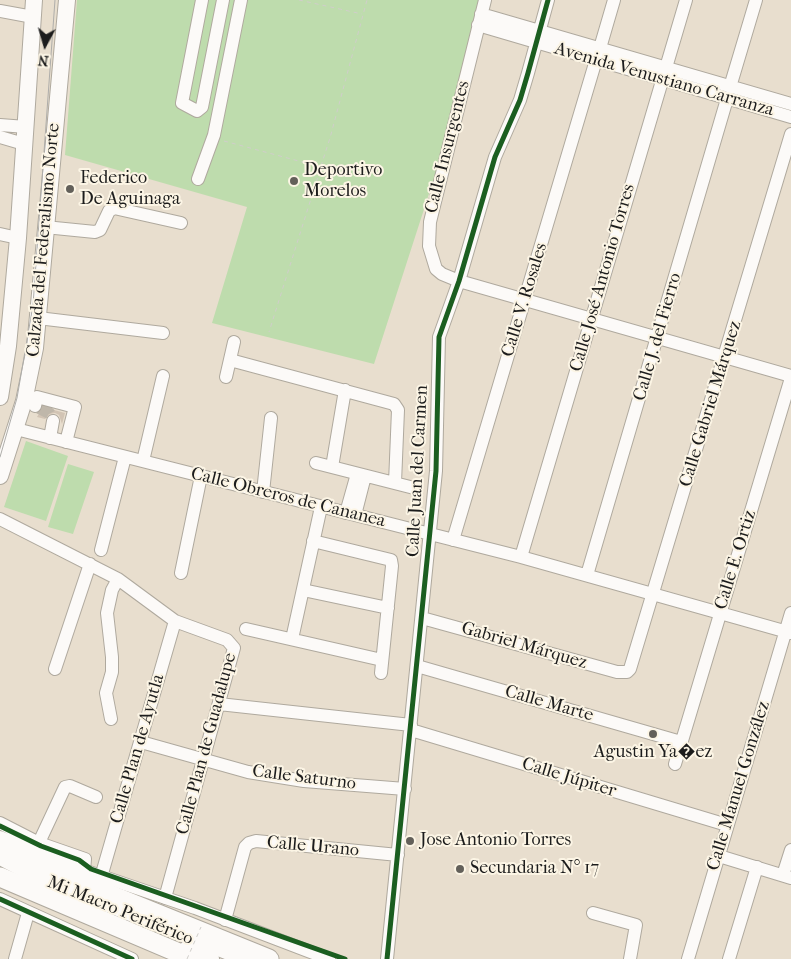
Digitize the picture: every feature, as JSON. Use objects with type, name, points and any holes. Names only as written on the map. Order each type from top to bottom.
[{"type":"highway","points":[[0,839],[49,872]]},
{"type":"highway","points":[[0,850],[49,872],[268,959]]},
{"type":"highway","points":[[0,877],[193,959]]},
{"type":"main road","name":"Calzada del Federalismo Norte","points":[[0,397],[5,312],[18,238],[34,0]]},
{"type":"main road","name":"Calzada del Federalismo Norte","points":[[0,476],[16,429],[33,405],[33,357],[67,0]]},
{"type":"street","points":[[202,0],[182,103],[197,111],[202,107],[223,0]]},
{"type":"street","points":[[198,179],[214,138],[240,0]]},
{"type":"street","name":"Calle Insurgentes","points":[[485,0],[432,210],[428,235],[430,254],[436,269],[442,274],[459,281],[791,377]]},
{"type":"street","name":"Calle Juan del Carmen","points":[[387,959],[436,471],[439,337],[459,281],[495,157],[520,100],[548,0]]},
{"type":"street","name":"Calle V. Rosales","points":[[454,540],[614,0]]},
{"type":"street","name":"Calle José Antonio Torres","points":[[521,556],[686,0]]},
{"type":"street","name":"Calle J. del Fierro","points":[[587,575],[756,0]]},
{"type":"street","points":[[0,11],[33,17]]},
{"type":"street","name":"Avenida Venustiano Carranza","points":[[480,19],[729,93],[791,117]]},
{"type":"street","name":"Avenida Venustiano Carranza","points":[[729,93],[791,104]]},
{"type":"street","points":[[0,125],[26,127]]},
{"type":"street","name":"Calle Gabriel Márquez","points":[[627,672],[633,665],[791,134]]},
{"type":"street","points":[[0,137],[24,144]]},
{"type":"street","points":[[45,227],[95,232],[100,230],[109,211],[114,208],[181,224]]},
{"type":"street","points":[[0,234],[18,238]]},
{"type":"street","points":[[38,318],[163,333]]},
{"type":"street","points":[[226,377],[234,342]]},
{"type":"street","points":[[230,360],[345,390],[397,406],[395,483]]},
{"type":"street","points":[[143,462],[163,376]]},
{"type":"street","name":"Calle E. Ortiz","points":[[674,764],[791,377]]},
{"type":"street","points":[[332,467],[345,390]]},
{"type":"street","points":[[33,405],[37,397],[75,407],[66,442]]},
{"type":"street","points":[[263,492],[271,418]]},
{"type":"street","points":[[50,438],[53,421]]},
{"type":"street","name":"Calle Obreros de Cananea","points":[[16,429],[521,556],[788,632]]},
{"type":"street","points":[[101,550],[125,457]]},
{"type":"street","points":[[316,463],[414,488]]},
{"type":"street","points":[[350,514],[361,475]]},
{"type":"street","points":[[181,573],[201,476]]},
{"type":"street","points":[[292,639],[321,506]]},
{"type":"street","name":"Calle Plan de Guadalupe","points":[[0,519],[118,579],[175,621],[227,640],[232,644],[234,652],[165,898]]},
{"type":"street","points":[[246,629],[292,639],[382,667],[391,560],[313,541]]},
{"type":"street","points":[[55,669],[90,564]]},
{"type":"street","points":[[111,719],[106,693],[112,672],[107,613],[112,590],[118,579]]},
{"type":"street","points":[[303,590],[388,608]]},
{"type":"street","name":"Calle Manuel González","points":[[688,959],[727,825],[788,632],[791,614]]},
{"type":"street","name":"Gabriel Márquez","points":[[422,618],[617,672],[627,672]]},
{"type":"street","name":"Calle Plan de Ayutla","points":[[101,876],[175,621]]},
{"type":"street","name":"Calle Marte","points":[[417,666],[681,742]]},
{"type":"street","name":"Calle Júpiter","points":[[219,704],[411,728],[727,825]]},
{"type":"street","name":"Calle Saturno","points":[[141,742],[248,772],[304,781],[405,789]]},
{"type":"street","points":[[37,847],[64,787],[70,786],[96,797]]},
{"type":"street","points":[[0,823],[37,847],[84,870],[225,920],[311,955],[329,959]]},
{"type":"street","points":[[0,839],[37,847]]},
{"type":"street","name":"Calle Urano","points":[[225,920],[245,847],[249,842],[256,841],[398,855]]},
{"type":"street","points":[[718,856],[787,876],[790,859]]},
{"type":"street","name":"Mi Macro Periférico","points":[[0,859],[32,876],[241,959]]},
{"type":"street","name":"Mi Macro Periférico","points":[[0,867],[38,886],[213,959]]},
{"type":"street","points":[[729,959],[757,867]]},
{"type":"street","points":[[0,899],[132,959]]},
{"type":"street","points":[[15,959],[28,913]]},
{"type":"street","points":[[593,913],[636,925],[630,959]]},
{"type":"path","points":[[299,0],[363,14]]},
{"type":"path","points":[[269,332],[321,167],[366,0]]},
{"type":"path","points":[[214,138],[321,167]]},
{"type":"path","points":[[187,959],[201,927]]},
{"type":"green space","name":"Deportivo Morelos","points":[[77,0],[481,0],[447,138],[374,364],[212,323],[247,207],[65,155]]},
{"type":"green space","points":[[26,441],[68,456],[46,521],[4,507]]},
{"type":"green space","points":[[68,464],[94,472],[73,534],[48,527]]},
{"type":"building","points":[[43,407],[65,413],[62,424],[59,415],[55,413],[50,414],[45,419],[37,417]]},
{"type":"tunnel","points":[[39,408],[49,413],[53,421]]},
{"type":"tram line","points":[[0,457],[17,398],[33,305],[55,0]]},
{"type":"cycle path","points":[[387,959],[436,471],[439,337],[459,281],[495,157],[520,100],[548,0]]},
{"type":"cycle path","points":[[0,826],[41,846],[79,860],[91,869],[345,959]]},
{"type":"cycle path","points":[[0,899],[132,959]]},
{"type":"place","name":"Deportivo Morelos","points":[[294,181]]},
{"type":"place","name":"Federico De Aguinaga","points":[[70,189]]},
{"type":"place","name":"Agustin Ya�ez","points":[[653,734]]},
{"type":"place","name":"Jose Antonio Torres","points":[[410,841]]},
{"type":"place","name":"Secundaria N° 17","points":[[460,869]]}]
